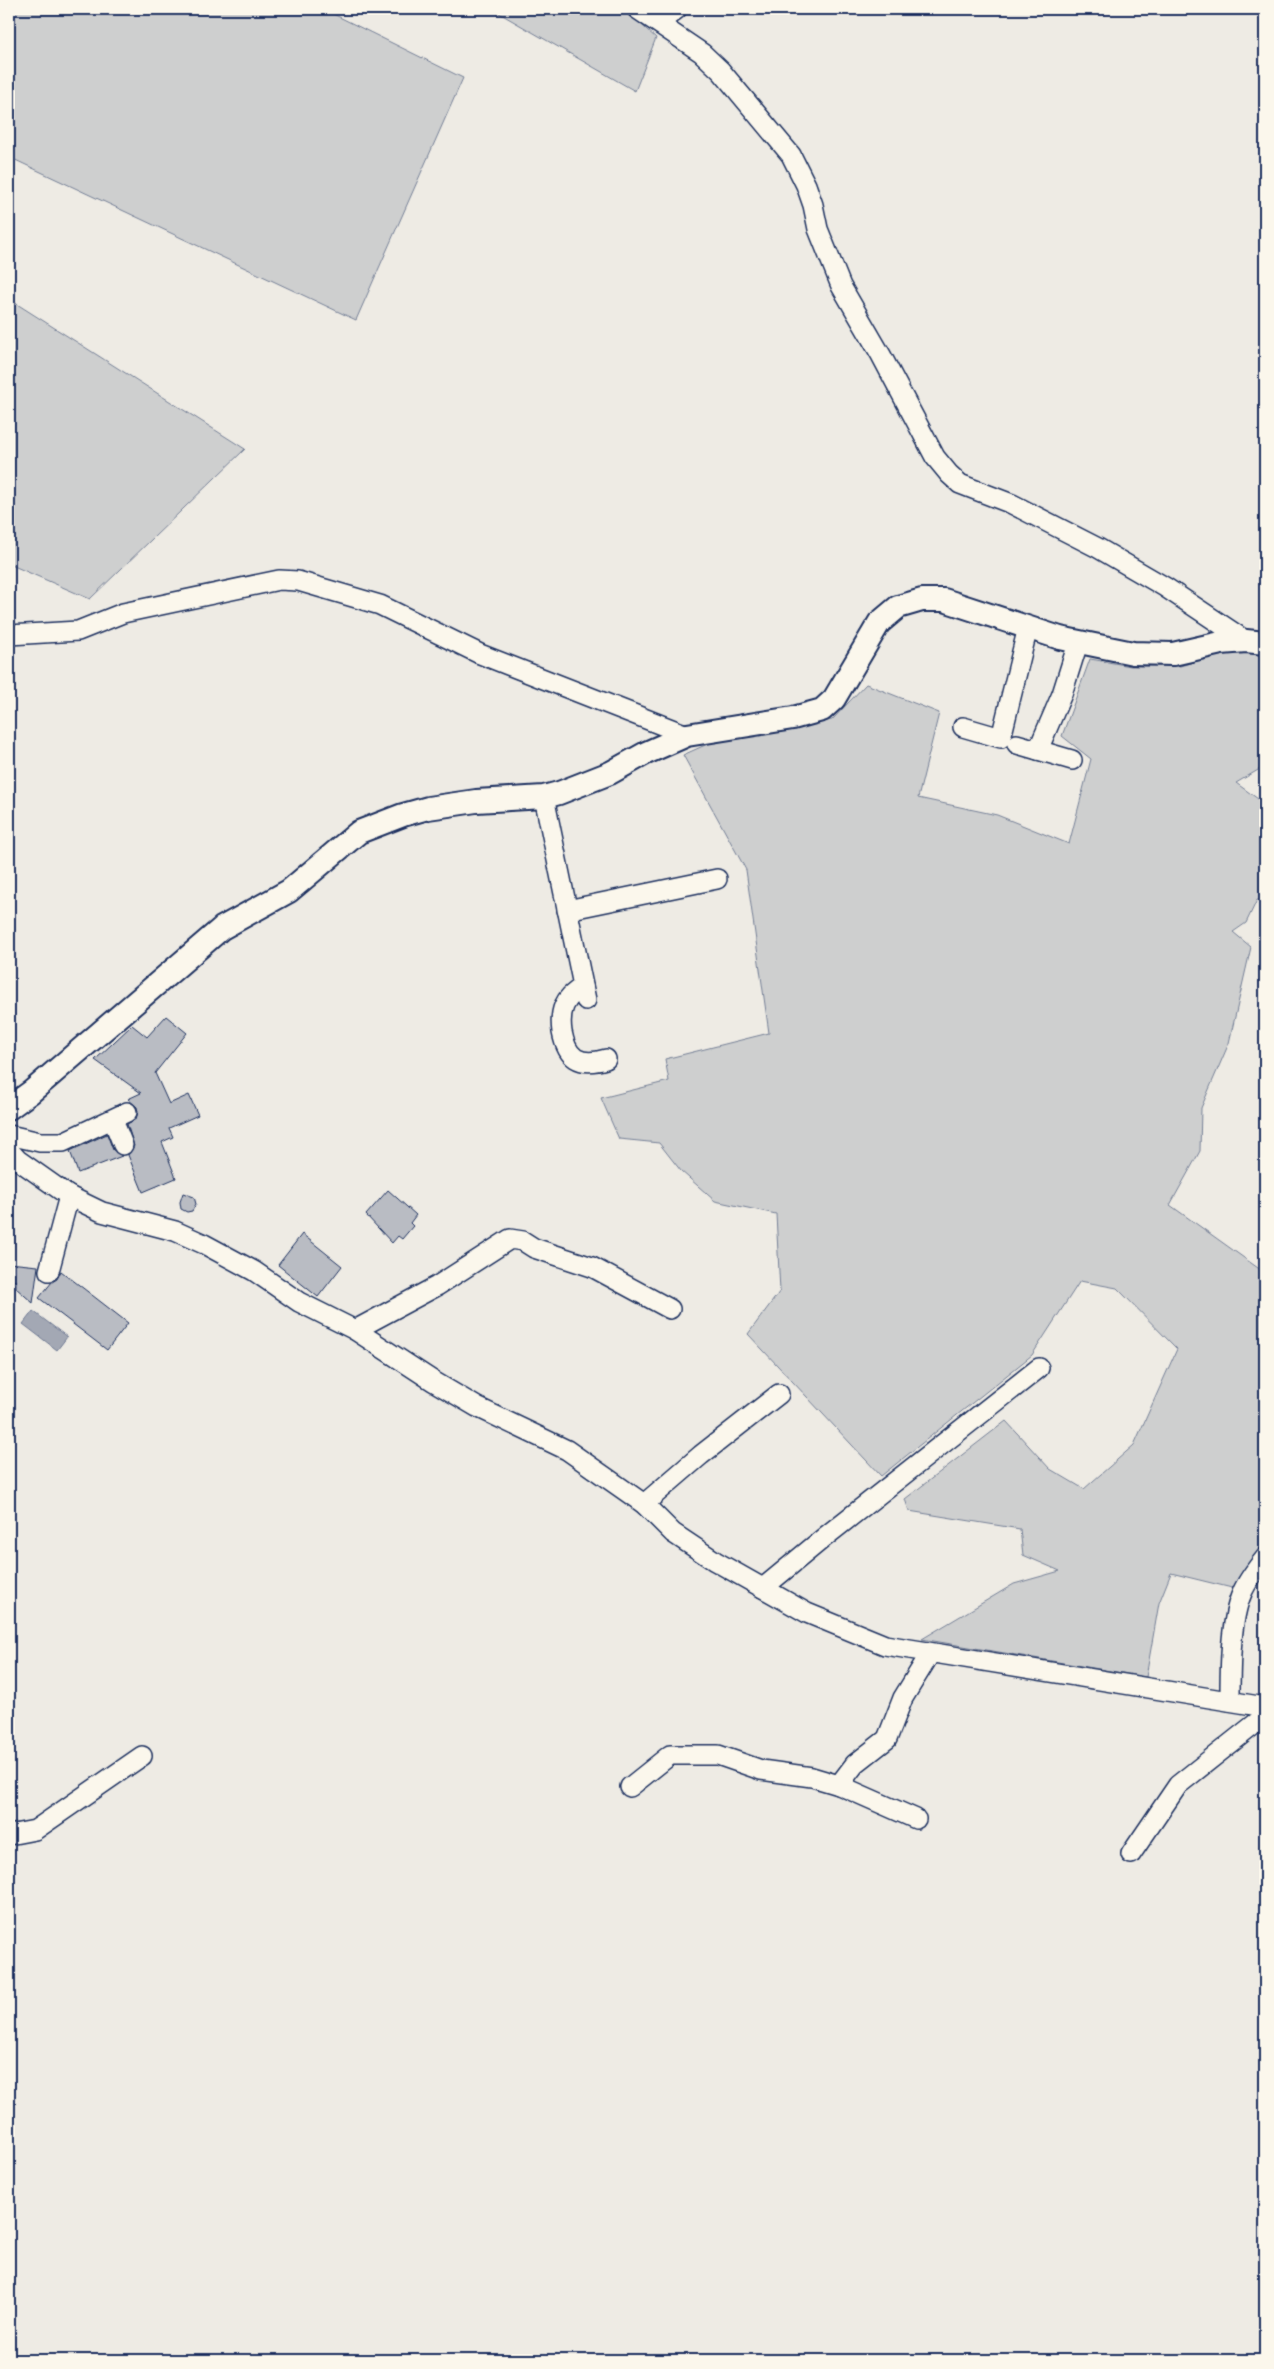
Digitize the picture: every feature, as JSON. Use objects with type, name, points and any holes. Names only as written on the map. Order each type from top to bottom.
[{"type":"street","points":[[637,9],[702,53],[722,71],[791,155],[806,185],[818,229],[841,286],[881,355],[935,457],[949,474],[960,484],[1012,504],[1098,548],[1255,642]]},
{"type":"street","points":[[659,23],[677,9]]},
{"type":"street","points":[[9,635],[78,631],[123,613],[279,580],[298,580],[380,605],[480,654],[686,735]]},
{"type":"street","points":[[9,1108],[31,1092],[222,928],[289,892],[359,832],[403,815],[428,808],[476,801],[544,797],[610,773],[686,735],[793,718],[822,710],[834,699],[879,623],[898,607],[922,600],[944,600],[1078,643],[1133,653],[1173,654],[1220,643],[1255,642]]},
{"type":"street","points":[[963,727],[1001,738],[1028,627]]},
{"type":"street","points":[[1038,750],[1062,694],[1078,643]]},
{"type":"street","points":[[1017,744],[1072,760]]},
{"type":"street","points":[[544,797],[585,993],[568,997],[561,1012],[564,1046],[579,1060],[593,1063],[606,1059]]},
{"type":"street","points":[[567,910],[717,879]]},
{"type":"street","points":[[9,1135],[40,1142],[63,1142],[120,1116],[123,1145]]},
{"type":"street","points":[[9,1150],[18,1160],[69,1196],[102,1212],[175,1231],[204,1244],[254,1271],[299,1302],[355,1330],[432,1381],[477,1407],[567,1450],[644,1504],[673,1533],[715,1561],[807,1614],[885,1644],[930,1654],[1265,1707]]},
{"type":"street","points":[[50,1271],[69,1196]]},
{"type":"street","points":[[355,1330],[437,1286],[510,1239],[523,1241],[534,1248],[592,1267],[670,1309]]},
{"type":"street","points":[[762,1588],[1040,1368]]},
{"type":"street","points":[[644,1504],[701,1454],[780,1394]]},
{"type":"street","points":[[1230,1701],[1231,1656],[1242,1594],[1265,1558]]},
{"type":"street","points":[[839,1784],[855,1764],[886,1738],[903,1698],[930,1654]]},
{"type":"street","points":[[1131,1854],[1178,1785],[1265,1716]]},
{"type":"street","points":[[630,1787],[670,1755],[718,1755],[761,1770],[812,1777],[839,1784],[916,1819]]},
{"type":"street","points":[[9,1835],[35,1830],[142,1756]]},
{"type":"shaded area","points":[[9,9],[323,9],[463,78],[356,320],[9,157]]},
{"type":"shaded area","points":[[492,9],[624,9],[656,38],[635,91]]},
{"type":"shaded area","points":[[9,299],[245,449],[90,599],[9,564]]},
{"type":"shaded area","points":[[1265,652],[1265,766],[1236,783],[1265,804],[1265,901],[1257,900],[1246,923],[1233,932],[1251,947],[1229,1043],[1201,1108],[1200,1151],[1170,1205],[1265,1273],[1265,1541],[1232,1588],[1171,1573],[1159,1603],[1146,1677],[922,1639],[1014,1584],[1060,1571],[1023,1555],[1020,1529],[909,1511],[905,1499],[1006,1421],[1050,1469],[1084,1489],[1134,1445],[1177,1349],[1117,1288],[1080,1281],[1032,1355],[881,1476],[748,1334],[780,1291],[776,1214],[715,1201],[681,1171],[659,1143],[619,1139],[601,1098],[669,1081],[665,1059],[769,1033],[746,870],[683,755],[712,742],[832,720],[866,684],[939,713],[918,798],[997,815],[1069,844],[1091,759],[1062,736],[1090,659],[1131,666],[1180,666],[1214,656]]},
{"type":"shaded area","points":[[33,1311],[67,1337],[57,1350],[23,1324]]},
{"type":"building","points":[[166,1016],[187,1033],[155,1073],[169,1104],[189,1095],[198,1115],[169,1128],[173,1137],[162,1142],[176,1178],[143,1192],[128,1155],[134,1146],[127,1124],[136,1119],[138,1112],[137,1107],[128,1099],[141,1093],[95,1060],[132,1025],[147,1037]]},
{"type":"building","points":[[107,1134],[113,1150],[122,1156],[78,1173],[70,1151]]},
{"type":"building","points":[[388,1190],[416,1215],[410,1223],[413,1226],[402,1239],[398,1236],[392,1243],[366,1215]]},
{"type":"building","points":[[183,1193],[194,1197],[196,1204],[192,1211],[187,1212],[181,1209],[180,1202]]},
{"type":"building","points":[[302,1234],[342,1266],[318,1297],[278,1265]]},
{"type":"building","points":[[9,1263],[38,1266],[33,1303],[16,1288],[16,1281],[9,1280]]},
{"type":"building","points":[[61,1271],[128,1323],[107,1350],[39,1298],[52,1282],[57,1279]]}]
